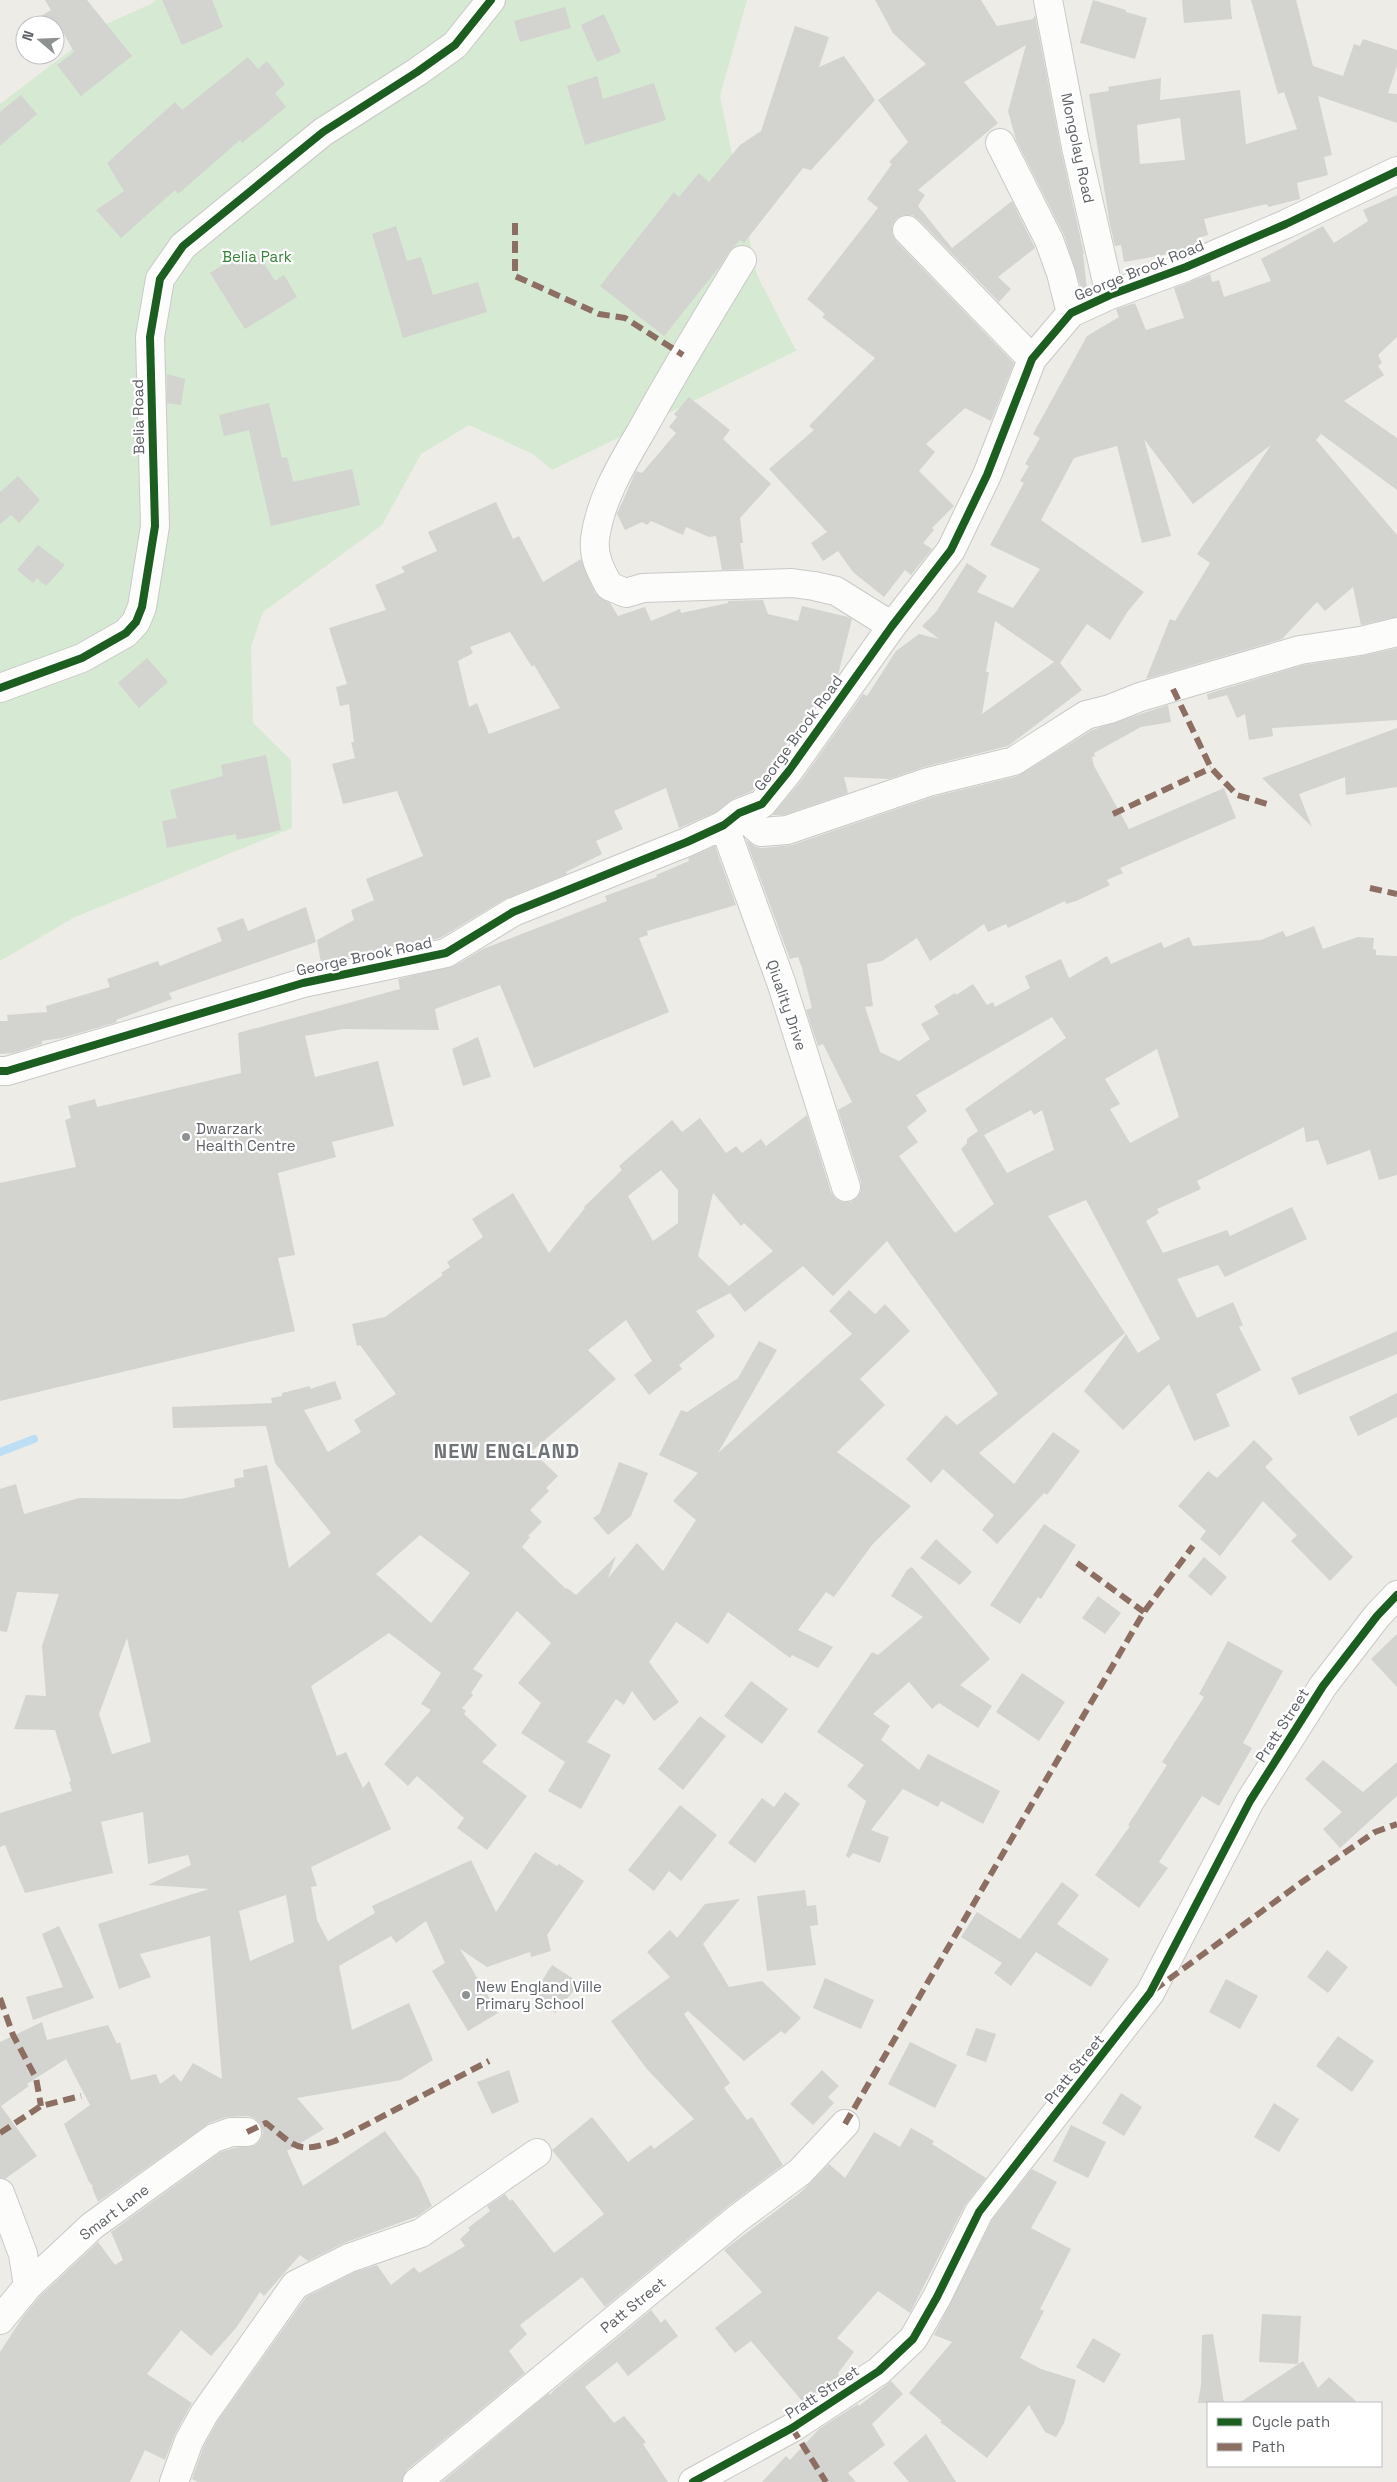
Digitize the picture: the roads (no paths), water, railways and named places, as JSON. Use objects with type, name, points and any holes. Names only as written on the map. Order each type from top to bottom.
[{"type":"street","name":"Belia Road","points":[[0,688],[82,658],[126,633],[136,622],[142,608],[155,526],[150,337],[160,279],[183,246],[323,132],[417,72],[454,45],[491,0]]},
{"type":"street","name":"Mongolay Road","points":[[1048,0],[1076,147],[1110,295]]},
{"type":"street","points":[[1000,143],[1049,240],[1061,273],[1071,313]]},
{"type":"street","name":"George Brook Road","points":[[0,1071],[7,1071],[303,983],[446,953],[513,912],[687,842],[762,804],[788,772],[892,626],[951,550],[987,475],[1032,359],[1071,313],[1110,295],[1186,267],[1277,228],[1397,171]]},
{"type":"street","points":[[907,230],[1032,359]]},
{"type":"street","points":[[742,260],[683,355],[625,459],[600,512],[595,541],[596,559],[609,586],[626,593],[643,588],[792,583],[836,591],[892,626]]},
{"type":"street","points":[[732,819],[761,832],[787,830],[928,782],[1014,761],[1086,715],[1300,650],[1360,641],[1397,632]]},
{"type":"street","name":"Qiuality Drive","points":[[732,819],[846,1187]]},
{"type":"street","name":"Pratt Street","points":[[693,2482],[792,2428],[879,2371],[913,2339],[937,2297],[979,2212],[1150,1993],[1250,1801],[1323,1686],[1377,1616],[1397,1595]]},
{"type":"street","name":"Patt Street","points":[[417,2482],[738,2218],[800,2172],[845,2124]]},
{"type":"street","name":"Smart Lane","points":[[0,2320],[28,2286],[92,2226],[214,2138],[231,2132],[247,2132]]},
{"type":"street","points":[[174,2482],[190,2441],[223,2384],[295,2285],[349,2258],[421,2233],[537,2153]]},
{"type":"street","points":[[0,2193],[23,2254],[28,2286]]},
{"type":"waterway","points":[[0,1452],[34,1439]]},
{"type":"place","name":"Dwarzark Health Centre","points":[[186,1137]]},
{"type":"place","name":"New England Ville Primary School","points":[[466,1995]]},
{"type":"district","name":"NEW ENGLAND","points":[[507,1451]]},
{"type":"park label","name":"Belia Park","points":[[257,256]]}]
